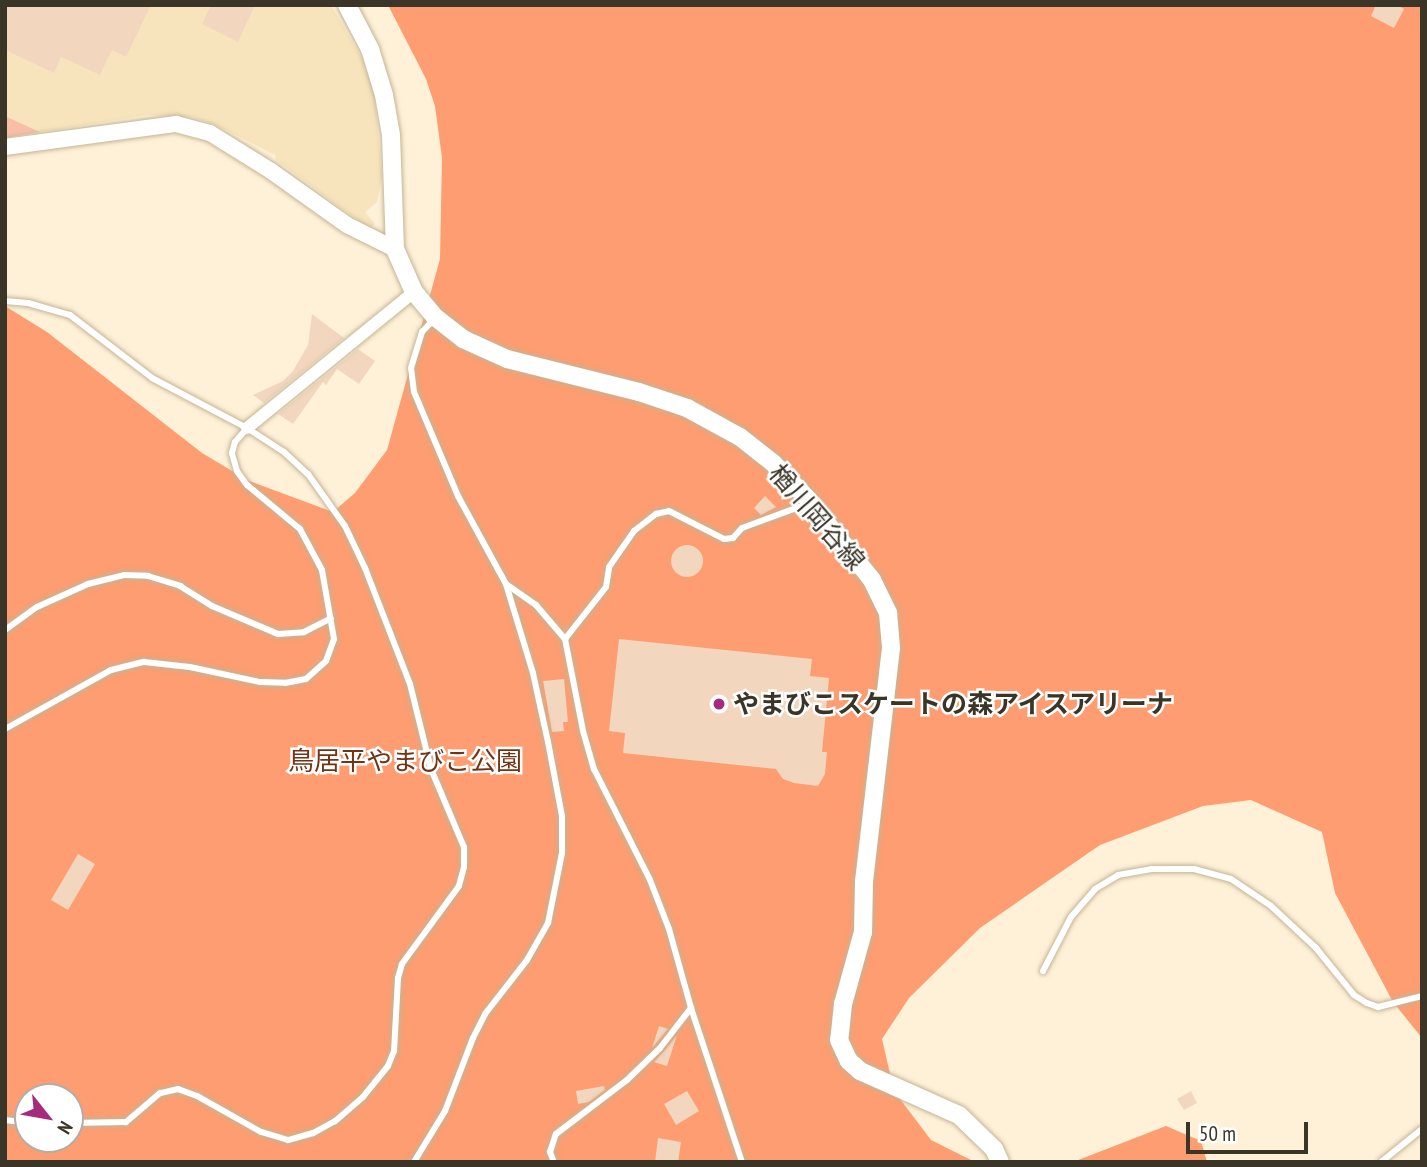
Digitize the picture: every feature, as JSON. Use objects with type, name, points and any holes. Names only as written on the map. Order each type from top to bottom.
[{"type":"main road","name":"楢川岡谷線","points":[[347,5],[370,49],[384,95],[391,135],[396,249],[414,292],[435,317],[463,339],[507,359],[639,392],[687,408],[740,437],[773,463],[806,497],[872,580],[888,613],[891,648],[864,881],[863,932],[843,1004],[839,1040],[849,1061],[860,1071],[943,1106],[972,1126],[994,1149],[1000,1162]]},
{"type":"main road","points":[[982,1139],[987,1162]]},
{"type":"street","points":[[5,147],[176,124],[210,133],[271,171],[347,225],[396,249]]},
{"type":"street","points":[[247,428],[414,292]]},
{"type":"lane","points":[[5,301],[29,303],[71,315],[152,378],[247,428],[284,452],[308,474],[345,526],[410,684],[431,769],[464,847],[464,867],[459,886],[402,964],[398,978],[394,1051],[388,1066],[363,1097],[335,1121],[313,1133],[288,1140],[261,1132],[197,1096],[178,1089],[160,1093],[126,1122],[84,1124]]},
{"type":"lane","points":[[414,1162],[445,1111],[485,1014],[527,960],[548,923],[562,853],[562,816],[533,673],[506,584],[458,496],[414,392],[411,368],[422,332],[435,317]]},
{"type":"lane","points":[[5,729],[111,670],[144,662],[190,667],[260,682],[285,683],[306,679],[326,661],[334,639],[322,570],[300,529],[247,485],[237,471],[232,453],[235,442],[247,428]]},
{"type":"lane","points":[[565,639],[606,587],[609,567],[634,531],[656,514],[669,511],[724,538],[733,538],[742,528],[799,506]]},
{"type":"lane","points":[[5,630],[37,607],[88,584],[124,575],[148,576],[180,586],[212,606],[278,634],[304,632],[331,618]]},
{"type":"lane","points":[[506,584],[536,606],[565,639],[594,769],[650,880],[669,929],[691,1008],[742,1162]]},
{"type":"lane","points":[[1043,971],[1071,917],[1095,889],[1118,875],[1150,869],[1194,869],[1231,879],[1271,906],[1316,948],[1354,995],[1367,1003],[1377,1007],[1422,996]]},
{"type":"lane","points":[[554,1162],[550,1152],[556,1134],[627,1080],[660,1048],[691,1008]]},
{"type":"lane","points":[[1381,1162],[1422,1129]]},
{"type":"shaded area","points":[[5,5],[331,5],[363,60],[374,89],[382,176],[377,202],[365,212],[375,224],[369,228],[276,160],[275,155],[214,124],[191,117],[148,115],[40,132],[5,116]]},
{"type":"shaded area","points":[[5,116],[40,132],[5,138]]},
{"type":"green space","name":"鳥居平やまびこ公園","points":[[388,5],[1422,5],[1422,1038],[1393,1002],[1335,893],[1322,832],[1251,800],[1203,806],[1100,845],[980,928],[909,998],[882,1039],[894,1091],[931,1140],[975,1162],[5,1162],[5,306],[47,332],[202,453],[249,481],[333,512],[355,493],[387,450],[440,259],[442,158],[435,106],[426,79]]},
{"type":"green space","points":[[1166,1126],[1201,1141],[1207,1162],[1073,1162]]},
{"type":"building","points":[[5,5],[151,5],[126,57],[112,50],[100,75],[61,57],[54,73],[5,50]]},
{"type":"building","points":[[211,5],[255,5],[238,42],[202,24]]},
{"type":"building","points":[[1376,5],[1397,5],[1404,9],[1394,28],[1371,16]]},
{"type":"building","points":[[312,314],[344,338],[264,403],[253,395],[283,381],[293,371],[308,345]]},
{"type":"building","points":[[358,349],[375,361],[359,384],[337,369],[326,385],[323,382],[293,424],[278,414]]},
{"type":"building","points":[[765,496],[776,507],[761,515],[754,508]]},
{"type":"building","points":[[687,545],[699,549],[703,561],[699,573],[687,577],[675,573],[671,561],[675,549]]},
{"type":"building","name":"やまびこスケートの森アイスアリーナ","points":[[619,639],[812,659],[810,676],[829,678],[822,752],[827,752],[825,774],[818,786],[783,779],[776,769],[623,753],[625,733],[609,731]]},
{"type":"building","points":[[564,679],[568,722],[563,722],[564,731],[552,732],[543,681]]},
{"type":"building","points":[[78,854],[95,864],[68,910],[51,900]]},
{"type":"building","points":[[659,1026],[668,1029],[652,1048]]},
{"type":"building","points":[[677,1035],[667,1066],[654,1062],[664,1051]]},
{"type":"building","points":[[604,1086],[605,1090],[589,1102],[578,1104],[576,1091]]},
{"type":"building","points":[[687,1091],[699,1111],[676,1125],[664,1104]]},
{"type":"building","points":[[1191,1091],[1197,1103],[1184,1110],[1177,1099]]},
{"type":"building","points":[[658,1138],[681,1142],[678,1162],[655,1162]]},
{"type":"place","name":"やまびこスケートの森アイスアリーナ","points":[[719,704]]}]
